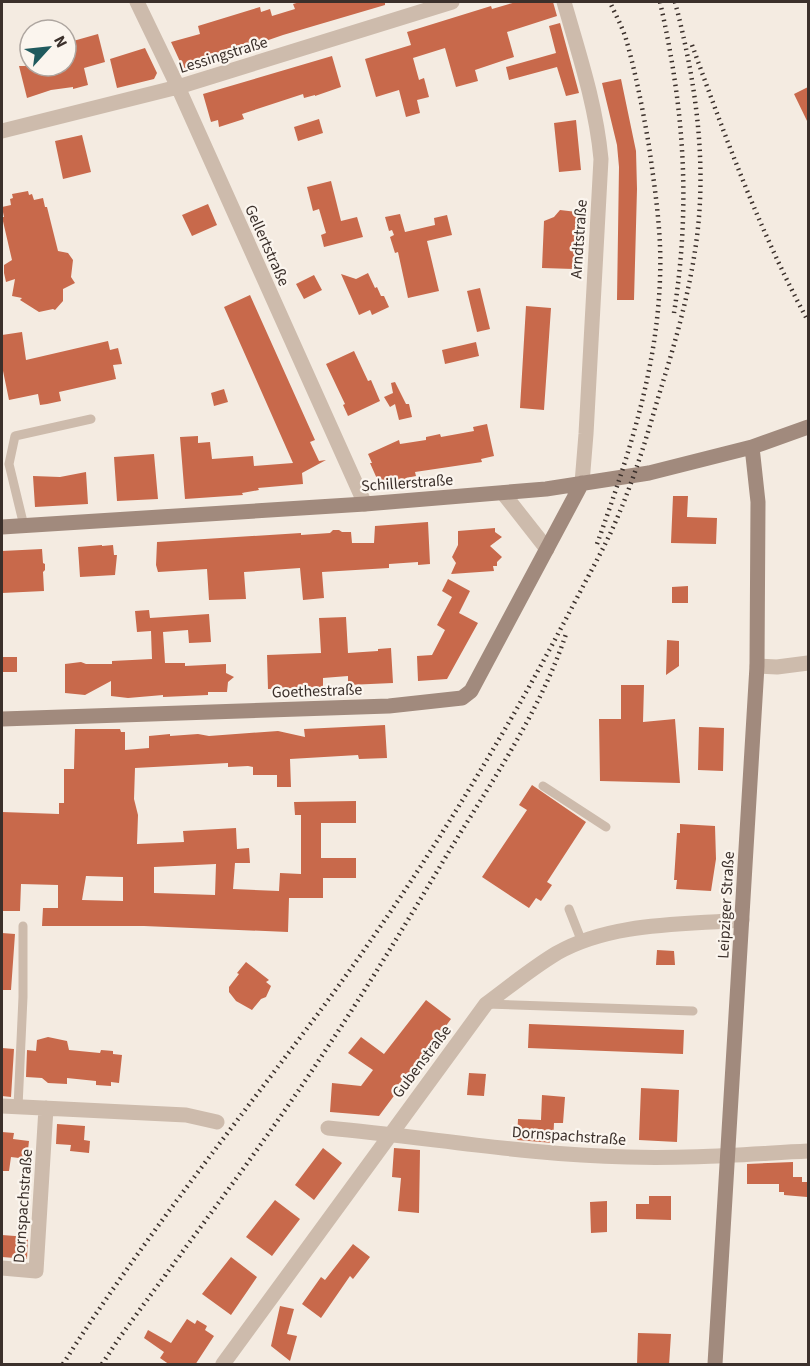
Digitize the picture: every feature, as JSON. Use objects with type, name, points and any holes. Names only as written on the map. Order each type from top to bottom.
[{"type":"main road","name":"Schillerstraße","points":[[2,527],[503,494],[649,473],[752,447],[808,428]]},
{"type":"main road","name":"Leipziger Straße","points":[[715,1365],[757,666],[758,502],[752,447]]},
{"type":"main road","name":"Goethestraße","points":[[2,718],[389,706],[462,698],[471,691],[582,483]]},
{"type":"street","name":"Gellertstraße","points":[[137,2],[178,87],[365,504]]},
{"type":"street","name":"Lessingstraße","points":[[2,131],[178,87],[452,2]]},
{"type":"street","name":"Arndtstraße","points":[[564,2],[590,92],[601,159],[582,483]]},
{"type":"street","points":[[503,494],[547,549]]},
{"type":"street","points":[[757,666],[777,667],[808,663]]},
{"type":"street","name":"Gubenstraße","points":[[223,1365],[486,1004],[534,968],[559,952],[582,942],[632,929],[742,921]]},
{"type":"street","points":[[2,1106],[186,1115],[217,1122]]},
{"type":"street","name":"Dornspachstraße","points":[[2,1268],[36,1271],[46,1108]]},
{"type":"street","name":"Dornspachstraße","points":[[328,1128],[529,1152],[627,1158],[808,1151]]},
{"type":"lane","points":[[24,525],[9,464],[15,436],[91,419]]},
{"type":"lane","points":[[543,786],[606,827]]},
{"type":"lane","points":[[569,909],[582,942]]},
{"type":"lane","points":[[18,1107],[23,997],[23,926]]},
{"type":"lane","points":[[486,1004],[693,1011]]},
{"type":"building","points":[[300,2],[385,2],[385,5],[283,35],[237,51],[239,55],[189,71],[183,68],[171,42],[200,34],[198,26],[260,7],[261,12],[270,9],[272,16],[295,9],[293,4]]},
{"type":"building","points":[[516,2],[553,2],[557,16],[507,32],[514,57],[475,70],[478,81],[456,87],[445,48],[413,58],[419,80],[424,78],[429,97],[417,100],[420,113],[406,117],[399,90],[376,97],[365,59],[411,45],[407,32],[491,6],[492,9]]},
{"type":"building","points":[[560,23],[579,93],[566,96],[557,67],[509,80],[506,67],[556,53],[549,26]]},
{"type":"building","points":[[98,34],[105,62],[84,68],[88,85],[73,89],[73,87],[51,90],[27,98],[22,78],[78,78],[78,40]]},
{"type":"building","points":[[145,48],[157,73],[154,79],[117,88],[110,59]]},
{"type":"building","points":[[332,56],[341,87],[315,96],[304,98],[303,94],[242,114],[244,119],[219,127],[218,120],[211,122],[203,94]]},
{"type":"building","points":[[621,79],[636,151],[634,300],[617,300],[619,167],[617,145],[602,83]]},
{"type":"building","points":[[808,87],[808,123],[794,94]]},
{"type":"building","points":[[319,119],[323,133],[298,141],[294,127]]},
{"type":"building","points":[[576,120],[581,170],[559,172],[554,123]]},
{"type":"building","points":[[82,135],[91,172],[63,179],[55,141]]},
{"type":"building","points":[[331,181],[341,221],[357,217],[363,237],[324,247],[321,235],[326,233],[319,209],[313,211],[307,187]]},
{"type":"building","points":[[28,191],[34,200],[43,198],[58,251],[68,253],[73,260],[71,277],[75,283],[63,289],[63,301],[55,310],[39,312],[20,300],[22,298],[12,296],[15,279],[6,282],[4,265],[12,260],[2,217],[4,217],[2,207],[11,205],[12,194]]},
{"type":"building","points":[[208,204],[217,225],[192,236],[182,215]]},
{"type":"building","points":[[560,210],[577,212],[574,269],[542,268],[544,221],[554,217]]},
{"type":"building","points":[[400,214],[405,232],[435,225],[434,218],[447,215],[452,235],[427,241],[439,291],[408,298],[398,252],[395,253],[390,237],[394,235],[392,230],[389,231],[385,217]]},
{"type":"building","points":[[368,273],[375,288],[377,287],[381,296],[384,296],[389,307],[372,315],[370,310],[359,315],[341,274],[356,279]]},
{"type":"building","points":[[314,275],[322,290],[304,299],[296,284]]},
{"type":"building","points":[[480,288],[490,329],[477,332],[467,291]]},
{"type":"building","points":[[250,295],[315,440],[310,442],[319,461],[326,460],[302,473],[303,484],[258,488],[259,490],[242,493],[243,495],[185,499],[180,437],[198,436],[198,443],[210,442],[212,459],[253,456],[254,466],[293,463],[224,307]]},
{"type":"building","points":[[526,306],[551,308],[544,410],[520,408]]},
{"type":"building","points":[[22,332],[26,360],[108,341],[110,350],[118,348],[122,364],[113,365],[116,379],[59,392],[61,401],[47,404],[40,405],[38,394],[9,400],[2,366],[2,335]]},
{"type":"building","points":[[476,342],[479,356],[445,364],[442,350]]},
{"type":"building","points":[[354,351],[380,401],[348,416],[343,405],[345,404],[326,364]]},
{"type":"building","points":[[395,382],[406,404],[409,404],[412,417],[399,420],[395,404],[390,407],[384,397],[393,393],[391,383]]},
{"type":"building","points":[[224,389],[228,402],[214,406],[211,393]]},
{"type":"building","points":[[487,424],[494,456],[481,459],[482,462],[415,472],[416,476],[406,478],[406,480],[381,482],[378,481],[370,463],[372,463],[368,454],[399,440],[400,444],[426,440],[426,437],[440,434],[441,437],[474,431],[473,427]]},
{"type":"building","points":[[154,454],[158,499],[117,501],[114,457]]},
{"type":"building","points":[[86,472],[88,504],[35,507],[33,476],[60,477]]},
{"type":"building","points":[[673,496],[688,496],[687,517],[717,518],[716,544],[671,543]]},
{"type":"building","points":[[428,522],[430,564],[418,565],[418,562],[389,564],[389,568],[322,572],[324,598],[303,600],[300,568],[244,572],[246,599],[209,600],[207,569],[158,572],[156,565],[157,542],[301,533],[301,535],[330,533],[333,530],[339,530],[351,532],[352,543],[374,543],[375,526]]},
{"type":"building","points":[[495,528],[495,532],[502,537],[490,546],[502,557],[497,562],[497,566],[493,566],[494,571],[451,574],[456,563],[452,557],[458,545],[458,531]]},
{"type":"building","points":[[113,545],[114,555],[117,555],[115,575],[80,577],[78,547]]},
{"type":"building","points":[[42,549],[45,564],[44,591],[2,593],[2,551]]},
{"type":"building","points":[[448,579],[470,591],[459,613],[478,623],[447,679],[418,681],[417,656],[432,655],[445,630],[437,625],[452,597],[442,591]]},
{"type":"building","points":[[688,586],[688,603],[672,603],[672,587]]},
{"type":"building","points":[[149,610],[150,618],[209,614],[211,642],[189,643],[188,630],[163,632],[165,663],[185,663],[185,666],[226,664],[226,673],[234,677],[228,682],[227,692],[208,692],[208,695],[128,698],[111,696],[111,681],[85,695],[65,693],[65,664],[81,662],[112,664],[112,661],[152,659],[151,631],[137,632],[135,611]]},
{"type":"building","points":[[346,617],[348,653],[391,648],[393,683],[348,685],[348,676],[323,678],[323,687],[268,689],[267,655],[321,653],[319,618]]},
{"type":"building","points":[[667,640],[679,641],[679,666],[666,675]]},
{"type":"building","points":[[2,657],[17,657],[17,672],[2,672]]},
{"type":"building","points":[[621,685],[644,685],[643,722],[675,719],[680,783],[600,781],[599,719],[621,719]]},
{"type":"building","points":[[385,725],[387,758],[359,759],[358,755],[290,759],[291,787],[277,787],[277,775],[253,775],[253,767],[228,767],[228,763],[135,768],[134,799],[138,815],[137,844],[184,842],[183,831],[236,828],[237,849],[249,848],[250,863],[235,863],[233,889],[279,891],[280,873],[301,874],[301,815],[295,815],[294,802],[356,801],[356,823],[321,823],[321,858],[356,858],[356,878],[323,878],[323,898],[289,898],[288,932],[144,926],[42,926],[43,908],[58,908],[58,885],[21,884],[20,911],[2,911],[2,812],[59,814],[59,803],[64,803],[64,769],[74,769],[75,729],[120,729],[121,732],[125,732],[125,750],[149,748],[149,736],[198,734],[209,736],[278,731],[305,737],[304,729]],"holes":[[[216,864],[215,895],[154,893],[154,867]],[[86,876],[123,877],[123,901],[82,900]]]},
{"type":"building","points":[[699,727],[724,728],[723,771],[698,770]]},
{"type":"building","points":[[532,785],[586,822],[547,882],[552,885],[541,901],[536,898],[529,908],[482,877],[527,810],[519,805]]},
{"type":"building","points":[[680,824],[715,826],[716,859],[711,891],[676,889],[677,880],[674,880],[677,833],[680,833]]},
{"type":"building","points":[[2,933],[15,934],[11,990],[2,990]]},
{"type":"building","points":[[657,950],[674,951],[675,965],[656,965]]},
{"type":"building","points":[[246,962],[269,980],[266,982],[271,986],[266,997],[261,999],[252,1010],[236,1001],[229,992],[229,987]]},
{"type":"building","points":[[426,1000],[451,1019],[379,1116],[330,1112],[332,1083],[361,1086],[373,1070],[348,1053],[361,1037],[384,1054]]},
{"type":"building","points":[[529,1024],[684,1030],[683,1054],[528,1048]]},
{"type":"building","points":[[48,1037],[67,1041],[69,1050],[100,1053],[101,1050],[113,1051],[113,1054],[122,1055],[119,1083],[111,1082],[111,1086],[96,1085],[96,1081],[67,1078],[67,1084],[48,1083],[42,1078],[26,1077],[27,1050],[36,1051],[37,1040]]},
{"type":"building","points":[[2,1048],[14,1049],[11,1097],[2,1096]]},
{"type":"building","points":[[469,1073],[486,1074],[484,1096],[467,1095]]},
{"type":"building","points":[[641,1088],[679,1090],[677,1142],[639,1140]]},
{"type":"building","points":[[542,1095],[565,1097],[563,1123],[554,1123],[553,1143],[517,1140],[518,1119],[541,1120]]},
{"type":"building","points":[[57,1124],[85,1126],[84,1140],[90,1141],[89,1153],[70,1151],[71,1145],[56,1144]]},
{"type":"building","points":[[2,1132],[14,1133],[13,1139],[29,1141],[27,1159],[11,1157],[9,1171],[2,1171]]},
{"type":"building","points":[[323,1148],[342,1163],[314,1200],[295,1185]]},
{"type":"building","points":[[394,1148],[420,1150],[419,1213],[398,1211],[401,1178],[392,1177]]},
{"type":"building","points":[[793,1162],[793,1177],[802,1177],[802,1182],[808,1182],[807,1197],[784,1195],[784,1192],[779,1192],[779,1184],[747,1184],[747,1164]]},
{"type":"building","points":[[649,1196],[671,1196],[671,1220],[636,1219],[636,1204],[649,1204]]},
{"type":"building","points":[[275,1200],[300,1219],[272,1256],[246,1237]]},
{"type":"building","points":[[607,1201],[607,1232],[591,1233],[590,1202]]},
{"type":"building","points":[[2,1235],[28,1237],[27,1259],[2,1257]]},
{"type":"building","points":[[353,1244],[370,1257],[353,1279],[350,1276],[321,1318],[302,1304],[321,1277],[325,1280]]},
{"type":"building","points":[[231,1257],[257,1277],[231,1315],[202,1294]]},
{"type":"building","points":[[280,1306],[294,1309],[287,1334],[297,1336],[290,1361],[271,1346]]},
{"type":"building","points":[[187,1319],[195,1324],[197,1320],[207,1326],[205,1330],[214,1336],[195,1365],[170,1365],[160,1358],[164,1352],[144,1338],[148,1330],[171,1343]]},
{"type":"building","points":[[638,1333],[671,1334],[669,1365],[637,1365]]},
{"type":"railway","points":[[597,544],[620,479],[647,380],[658,313],[660,278],[658,212],[649,146],[626,39],[610,2]]},
{"type":"railway","points":[[660,2],[675,80],[682,156],[682,233],[674,313]]},
{"type":"railway","points":[[63,1364],[125,1272],[323,1007],[414,877],[498,741],[570,611],[615,523],[639,461],[673,350],[691,276],[698,226],[700,201],[698,125],[691,76],[675,2]]},
{"type":"railway","points":[[692,45],[759,219],[808,321]]},
{"type":"railway","points":[[102,1364],[280,1117],[361,995],[513,747],[542,691],[566,634]]}]
